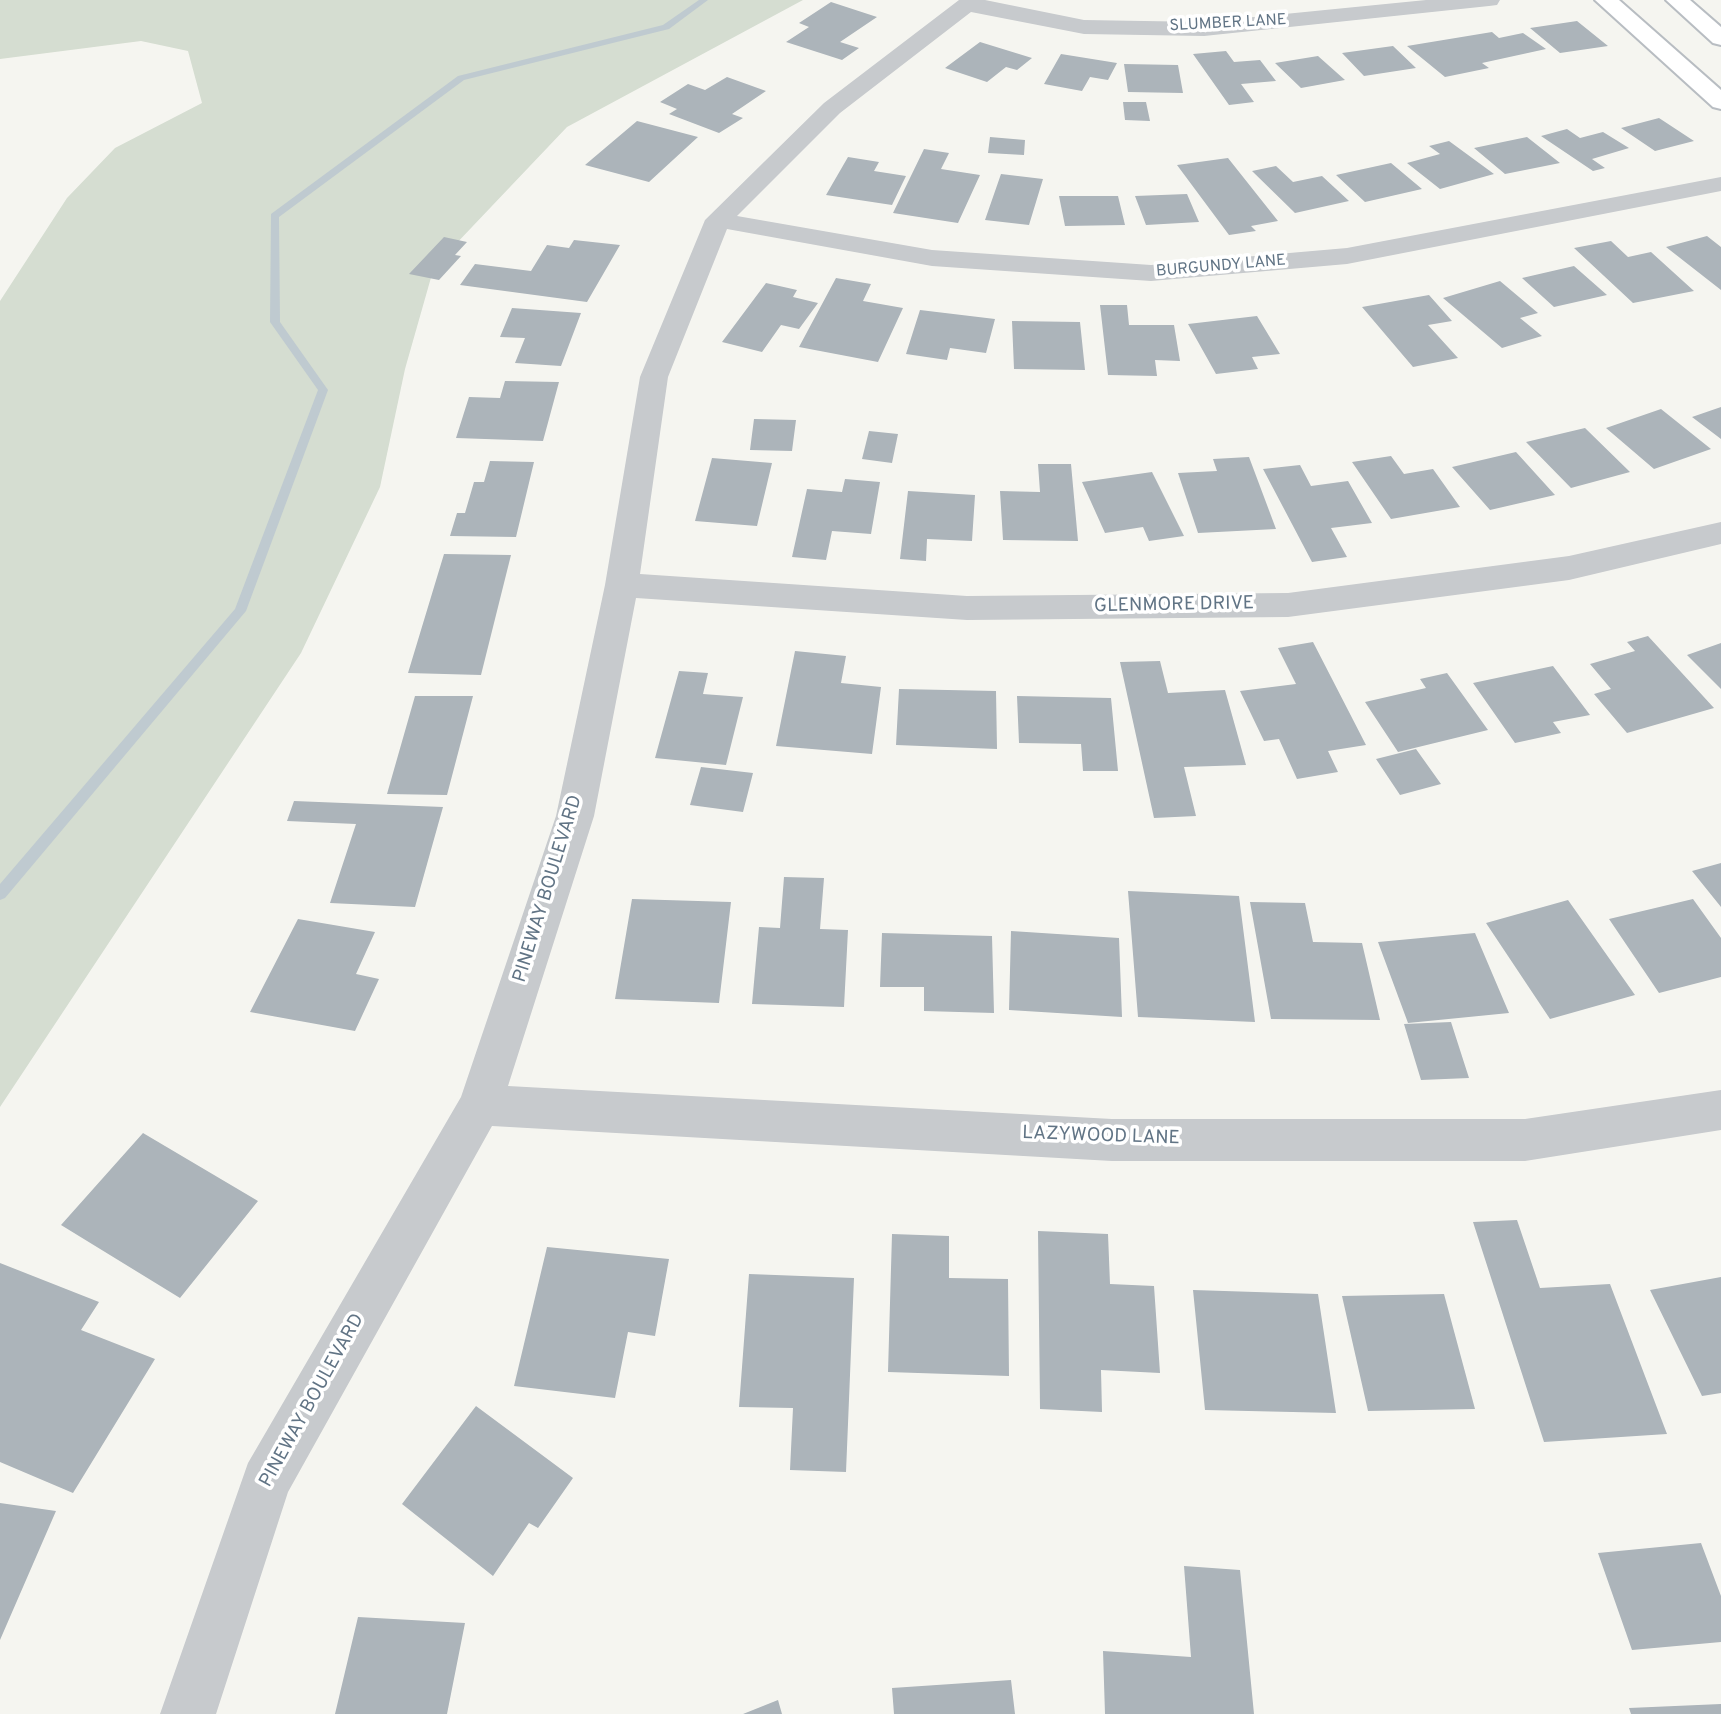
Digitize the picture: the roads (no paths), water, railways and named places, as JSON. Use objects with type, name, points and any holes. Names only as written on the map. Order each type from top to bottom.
[{"type":"main road","points":[[1606,0],[1721,102]]},
{"type":"main road","points":[[1677,0],[1721,38]]},
{"type":"street","name":"SLUMBER LANE","points":[[971,2],[1084,27],[1204,29],[1489,0]]},
{"type":"street","name":"PINEWAY BOULEVARD","points":[[188,1714],[266,1481],[480,1105],[575,816],[622,585],[654,377],[718,220],[832,108],[971,2]]},
{"type":"street","name":"BURGUNDY LANE","points":[[718,220],[932,258],[1151,273],[1347,256],[1721,184]]},
{"type":"street","name":"GLENMORE DRIVE","points":[[622,585],[967,608],[1288,605],[1569,568],[1721,533]]},
{"type":"street","name":"LAZYWOOD LANE","points":[[480,1105],[1126,1140],[1525,1140],[1721,1110]]},
{"type":"waterway","points":[[0,894],[240,611],[323,390],[275,322],[274,216],[461,78],[666,27],[704,0]]}]
